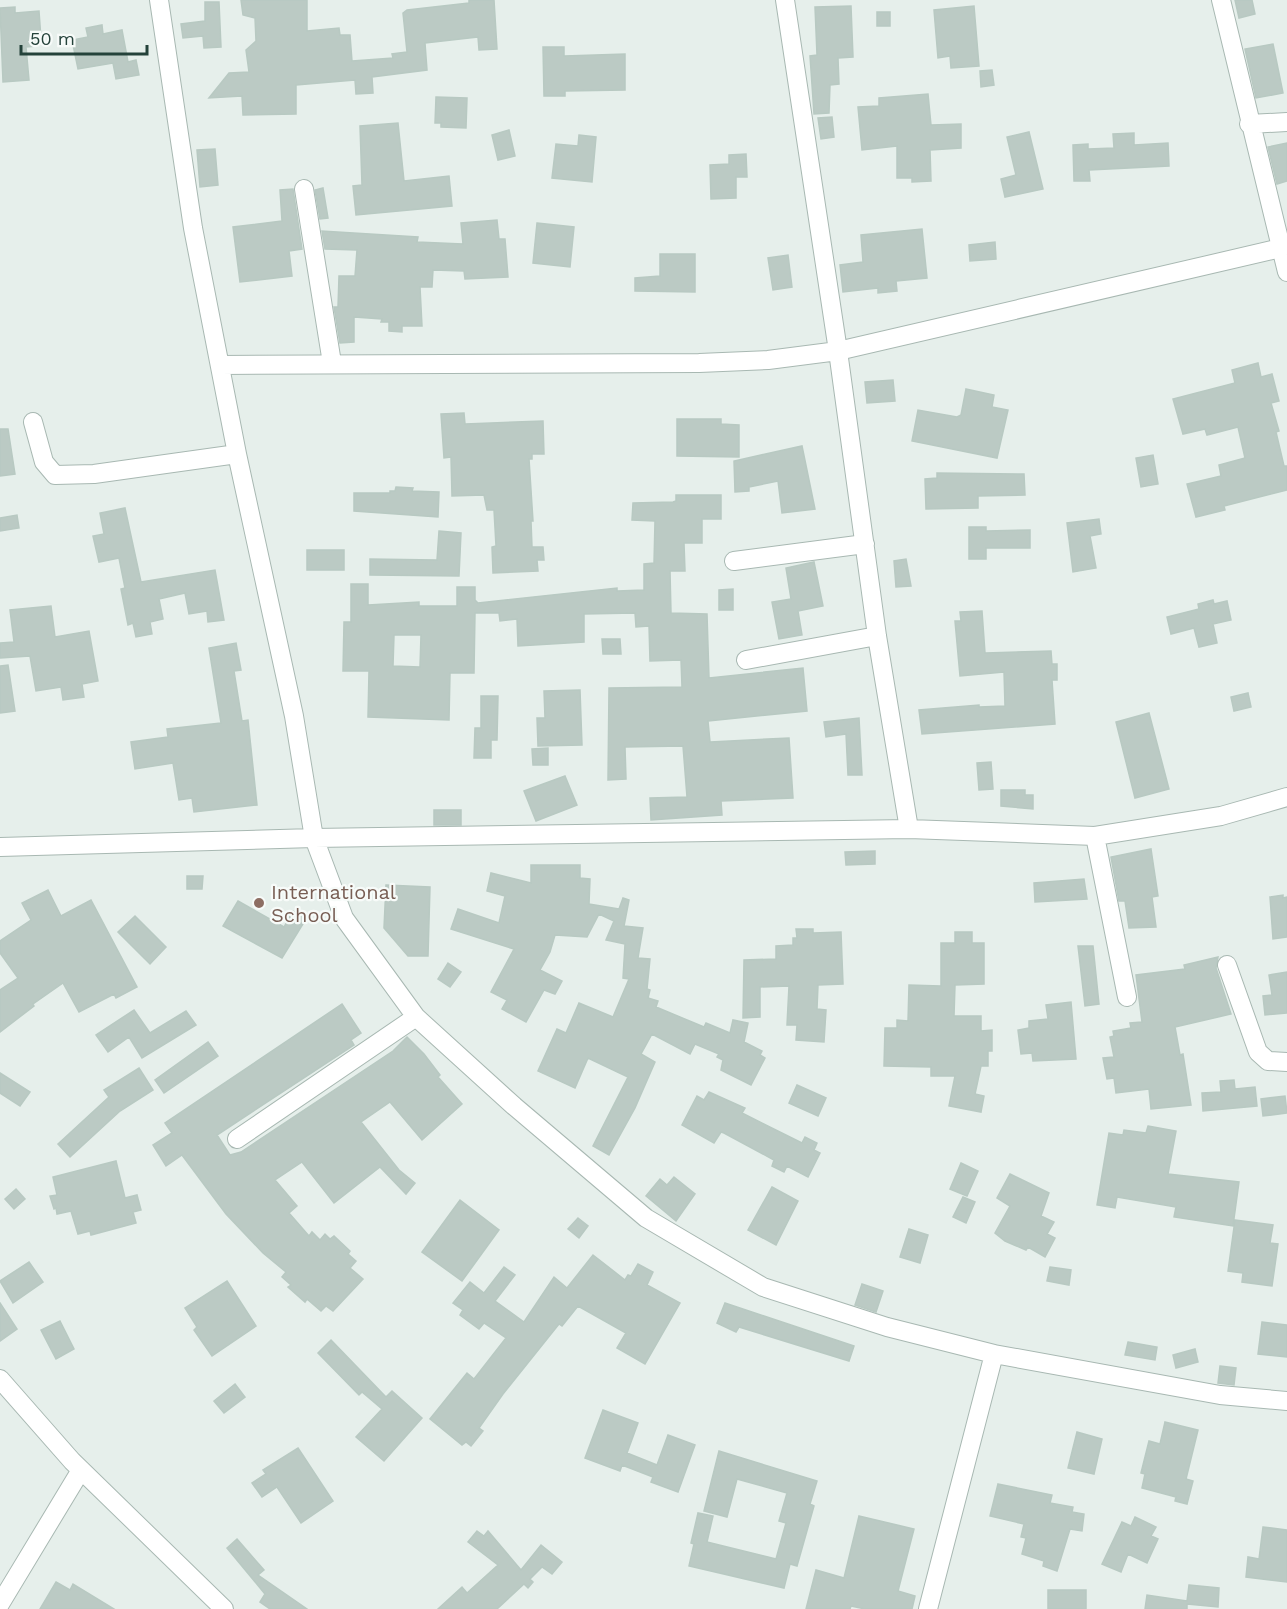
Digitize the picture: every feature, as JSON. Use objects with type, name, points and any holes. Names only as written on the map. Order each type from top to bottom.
[{"type":"street","points":[[159,0],[192,228],[237,454],[266,578],[294,716],[314,838],[344,918],[416,1017],[514,1106],[646,1218],[763,1287],[887,1327],[994,1354],[1220,1395],[1287,1401]]},
{"type":"street","points":[[785,0],[838,351],[877,636],[909,829]]},
{"type":"street","points":[[1221,0],[1249,124],[1287,272]]},
{"type":"street","points":[[1249,124],[1287,122]]},
{"type":"street","points":[[304,189],[333,363]]},
{"type":"street","points":[[1276,227],[1287,210]]},
{"type":"street","points":[[220,365],[699,363],[768,360],[838,351],[1281,248]]},
{"type":"street","points":[[33,422],[44,462],[55,475],[94,474],[237,454]]},
{"type":"street","points":[[734,561],[865,544]]},
{"type":"street","points":[[746,660],[877,636]]},
{"type":"street","points":[[0,847],[314,838],[909,829],[1095,836],[1221,816],[1287,797]]},
{"type":"street","points":[[1095,836],[1127,998]]},
{"type":"street","points":[[1227,965],[1258,1052],[1268,1061],[1287,1062]]},
{"type":"street","points":[[237,1139],[416,1017]]},
{"type":"street","points":[[928,1609],[994,1354]]},
{"type":"street","points":[[0,1379],[81,1470],[224,1609]]},
{"type":"street","points":[[0,1604],[81,1470]]},
{"type":"building","points":[[241,0],[307,0],[307,31],[339,28],[340,35],[350,35],[352,61],[393,58],[392,54],[407,52],[403,13],[407,10],[469,3],[469,0],[494,0],[497,49],[479,50],[478,37],[425,43],[427,70],[372,77],[373,93],[356,94],[355,80],[296,85],[296,114],[243,115],[242,96],[209,98],[229,73],[249,72],[246,50],[256,41],[255,18],[243,15]]},
{"type":"building","points":[[1235,0],[1252,0],[1255,14],[1239,18]]},
{"type":"building","points":[[205,2],[219,2],[221,47],[204,48],[203,36],[183,38],[181,24],[205,21]]},
{"type":"building","points":[[851,6],[853,57],[838,58],[839,84],[830,85],[829,113],[814,114],[810,56],[817,55],[815,7]]},
{"type":"building","points":[[974,6],[979,66],[951,68],[950,56],[938,58],[934,10]]},
{"type":"building","points":[[15,7],[15,13],[39,11],[41,39],[35,39],[36,46],[26,47],[29,80],[3,82],[0,8]]},
{"type":"building","points":[[877,12],[890,12],[890,26],[877,26]]},
{"type":"building","points":[[102,25],[103,34],[122,30],[128,62],[136,60],[139,75],[116,79],[113,63],[78,69],[72,40],[88,37],[86,28]]},
{"type":"building","points":[[1273,44],[1283,93],[1256,98],[1245,49]]},
{"type":"building","points":[[543,47],[564,47],[564,56],[625,54],[625,90],[565,91],[565,96],[544,96]]},
{"type":"building","points":[[992,70],[994,85],[981,87],[980,71]]},
{"type":"building","points":[[928,94],[931,125],[961,124],[961,148],[930,150],[931,181],[912,182],[912,178],[897,178],[897,146],[862,150],[858,107],[879,106],[879,98]]},
{"type":"building","points":[[436,97],[467,98],[466,128],[441,127],[441,123],[435,123]]},
{"type":"building","points":[[832,117],[834,137],[821,139],[818,118]]},
{"type":"building","points":[[398,123],[404,181],[449,176],[452,206],[356,215],[353,186],[362,185],[360,126]]},
{"type":"building","points":[[509,130],[515,156],[498,160],[492,135]]},
{"type":"building","points":[[1029,132],[1043,189],[1005,197],[1001,179],[1016,175],[1007,137]]},
{"type":"building","points":[[1134,133],[1134,145],[1168,143],[1169,166],[1089,170],[1090,181],[1074,181],[1073,145],[1088,144],[1088,149],[1114,148],[1113,134]]},
{"type":"building","points":[[579,135],[596,137],[592,182],[552,178],[556,144],[578,146]]},
{"type":"building","points":[[1287,143],[1287,181],[1277,184],[1268,147]]},
{"type":"building","points":[[215,149],[218,185],[200,187],[197,150]]},
{"type":"building","points":[[746,154],[747,177],[736,177],[736,198],[711,199],[710,165],[729,164],[729,155]]},
{"type":"building","points":[[323,188],[328,218],[320,219],[315,190]]},
{"type":"building","points":[[293,189],[302,249],[289,251],[292,276],[240,282],[233,227],[282,221],[280,190]]},
{"type":"building","points":[[497,220],[499,239],[505,239],[508,277],[465,279],[464,271],[433,270],[432,287],[420,287],[422,326],[402,326],[402,332],[389,331],[389,322],[381,322],[382,319],[354,317],[354,342],[340,343],[334,307],[338,307],[339,276],[355,276],[357,250],[325,249],[322,231],[418,237],[417,242],[463,244],[461,223]]},
{"type":"building","points":[[537,223],[574,227],[570,267],[533,263]]},
{"type":"building","points":[[922,229],[927,278],[896,281],[897,291],[878,293],[878,288],[843,292],[840,265],[863,262],[861,235]]},
{"type":"building","points":[[995,242],[996,259],[970,261],[969,245]]},
{"type":"building","points":[[660,254],[695,254],[695,292],[635,291],[635,278],[660,276]]},
{"type":"building","points":[[788,255],[792,287],[773,290],[768,258]]},
{"type":"building","points":[[1258,363],[1261,377],[1272,374],[1279,401],[1271,403],[1279,431],[1276,432],[1284,466],[1287,466],[1287,490],[1224,506],[1225,510],[1196,517],[1187,484],[1221,476],[1219,465],[1245,458],[1238,427],[1207,435],[1205,429],[1183,434],[1173,399],[1235,383],[1232,370]]},
{"type":"building","points":[[893,380],[895,401],[867,403],[865,382]]},
{"type":"building","points":[[966,389],[994,395],[992,407],[1008,410],[997,458],[912,441],[918,410],[957,417],[961,415]]},
{"type":"building","points":[[464,413],[465,424],[543,421],[544,454],[532,454],[532,459],[529,459],[533,521],[531,521],[532,547],[543,547],[544,560],[537,560],[538,571],[493,573],[492,547],[496,546],[494,510],[487,510],[484,495],[452,496],[451,457],[444,458],[441,414]]},
{"type":"building","points":[[677,419],[721,419],[721,424],[739,425],[739,457],[677,456]]},
{"type":"building","points":[[0,429],[8,429],[15,474],[0,476]]},
{"type":"building","points":[[802,446],[815,509],[782,513],[778,481],[749,487],[749,491],[735,492],[734,461]]},
{"type":"building","points":[[1153,455],[1158,484],[1141,487],[1136,458]]},
{"type":"building","points":[[937,473],[1024,474],[1025,495],[978,496],[978,508],[926,509],[925,479],[937,478]]},
{"type":"building","points":[[396,487],[413,488],[412,491],[439,492],[438,517],[354,511],[354,493],[390,493],[390,491],[395,491]]},
{"type":"building","points":[[676,495],[721,495],[721,519],[702,519],[702,543],[684,543],[685,571],[670,571],[671,613],[707,614],[709,678],[803,668],[807,711],[708,721],[710,742],[789,738],[793,798],[721,801],[722,815],[651,820],[650,798],[687,797],[683,746],[625,747],[626,779],[608,780],[609,688],[682,687],[681,660],[650,661],[649,626],[636,627],[635,613],[584,614],[584,642],[518,646],[517,619],[500,621],[499,613],[475,613],[474,673],[450,673],[449,720],[368,717],[369,671],[343,671],[344,622],[351,622],[351,584],[368,584],[368,605],[419,602],[419,606],[457,606],[457,587],[475,587],[475,600],[478,603],[617,588],[617,591],[644,590],[644,564],[654,563],[655,521],[632,520],[633,503],[676,501]],"holes":[[[394,635],[421,635],[420,667],[393,666]]]},
{"type":"building","points":[[125,508],[141,582],[215,570],[224,620],[208,622],[207,611],[189,614],[185,593],[159,599],[163,619],[150,622],[152,634],[136,637],[133,623],[128,625],[121,589],[125,588],[119,558],[99,562],[93,536],[104,534],[100,513]]},
{"type":"building","points":[[17,515],[19,528],[0,531],[0,518]]},
{"type":"building","points":[[1099,519],[1101,534],[1090,536],[1096,568],[1073,572],[1067,523]]},
{"type":"building","points":[[969,527],[986,527],[986,531],[1030,530],[1030,548],[986,548],[986,559],[969,559]]},
{"type":"building","points":[[439,531],[461,533],[459,576],[370,575],[370,559],[437,560]]},
{"type":"building","points":[[307,550],[344,550],[344,570],[307,570]]},
{"type":"building","points":[[906,559],[911,586],[896,587],[894,561]]},
{"type":"building","points":[[814,562],[823,606],[798,611],[802,635],[779,639],[772,602],[791,599],[786,568]]},
{"type":"building","points":[[733,589],[733,610],[719,610],[719,590]]},
{"type":"building","points":[[1213,600],[1214,604],[1227,601],[1231,620],[1213,624],[1217,643],[1199,647],[1194,628],[1171,634],[1167,617],[1199,609],[1198,604]]},
{"type":"building","points":[[51,606],[55,637],[89,631],[98,681],[82,684],[84,697],[63,700],[61,687],[36,691],[30,656],[0,658],[0,643],[14,642],[10,610]]},
{"type":"building","points":[[982,611],[985,653],[1051,651],[1052,664],[1057,664],[1057,680],[1052,680],[1055,724],[922,734],[919,710],[979,705],[979,707],[1005,706],[1004,672],[960,676],[955,621],[961,621],[960,612]]},
{"type":"building","points":[[602,639],[620,639],[621,654],[603,654]]},
{"type":"building","points":[[236,643],[241,670],[234,671],[242,721],[248,720],[257,805],[194,812],[192,798],[179,800],[173,763],[135,769],[131,742],[168,737],[167,729],[221,723],[209,648]]},
{"type":"building","points":[[8,665],[15,711],[0,713],[0,666]]},
{"type":"building","points":[[580,690],[582,745],[538,746],[537,718],[545,718],[544,691]]},
{"type":"building","points":[[1248,693],[1251,707],[1234,711],[1231,697]]},
{"type":"building","points":[[481,696],[498,696],[497,740],[491,740],[491,758],[474,758],[475,728],[481,728]]},
{"type":"building","points":[[1149,713],[1169,789],[1135,798],[1116,722]]},
{"type":"building","points":[[859,718],[862,775],[848,775],[846,734],[826,737],[824,722]]},
{"type":"building","points":[[548,748],[548,765],[533,765],[532,749]]},
{"type":"building","points":[[991,762],[993,789],[979,790],[977,763]]},
{"type":"building","points":[[565,776],[577,805],[536,821],[524,791]]},
{"type":"building","points":[[1001,790],[1025,790],[1025,795],[1033,795],[1033,809],[1001,806]]},
{"type":"building","points":[[434,810],[461,810],[461,825],[434,825]]},
{"type":"building","points":[[1151,849],[1158,896],[1152,897],[1156,927],[1129,928],[1125,901],[1119,901],[1111,857]]},
{"type":"building","points":[[875,851],[875,864],[846,865],[845,852]]},
{"type":"building","points":[[531,865],[580,865],[580,878],[590,879],[589,904],[619,909],[623,898],[629,900],[624,926],[643,928],[638,958],[650,959],[648,998],[658,1001],[656,1007],[704,1027],[706,1023],[730,1033],[733,1020],[748,1023],[744,1042],[762,1051],[760,1055],[765,1058],[751,1085],[721,1070],[723,1060],[717,1057],[719,1054],[695,1044],[690,1054],[652,1034],[641,1054],[655,1062],[635,1108],[609,1155],[593,1146],[628,1077],[588,1058],[575,1088],[538,1071],[557,1029],[566,1033],[579,1003],[613,1017],[629,979],[623,978],[625,944],[606,940],[614,921],[599,914],[587,937],[555,935],[550,952],[540,970],[562,981],[555,994],[544,990],[526,1022],[502,1009],[507,1000],[491,992],[514,949],[451,929],[458,909],[499,923],[505,896],[487,891],[491,873],[531,883]]},
{"type":"building","points":[[187,876],[203,876],[202,889],[187,889]]},
{"type":"building","points":[[1084,879],[1087,899],[1035,902],[1034,883]]},
{"type":"building","points":[[386,885],[430,887],[428,956],[408,956],[384,928]]},
{"type":"building","points":[[48,890],[61,916],[91,900],[137,987],[116,998],[114,994],[79,1012],[63,983],[33,1004],[34,1006],[0,1032],[0,990],[18,978],[0,953],[0,941],[31,920],[22,903]]},
{"type":"building","points":[[1283,895],[1283,898],[1287,897],[1287,937],[1273,939],[1270,897]]},
{"type":"building","points":[[238,901],[284,927],[293,911],[306,919],[282,958],[223,926]]},
{"type":"building","points":[[135,916],[166,947],[150,964],[118,932]]},
{"type":"building","points":[[796,929],[813,929],[813,933],[841,932],[843,984],[818,985],[817,1009],[826,1010],[824,1042],[796,1040],[797,1025],[787,1025],[789,986],[760,987],[760,1017],[743,1018],[744,960],[776,959],[776,946],[793,945],[793,938],[797,938]]},
{"type":"building","points":[[955,932],[972,932],[972,943],[984,943],[984,984],[955,985],[954,1016],[981,1016],[981,1031],[992,1030],[992,1051],[988,1051],[988,1066],[981,1066],[975,1094],[984,1096],[981,1112],[949,1106],[955,1076],[931,1076],[931,1067],[884,1066],[885,1028],[897,1028],[897,1020],[908,1021],[909,985],[941,986],[941,943],[955,943]]},
{"type":"building","points":[[1078,946],[1093,946],[1099,1004],[1085,1006]]},
{"type":"building","points":[[1218,957],[1216,968],[1231,1014],[1175,1027],[1180,1055],[1183,1054],[1191,1105],[1151,1109],[1149,1089],[1116,1093],[1114,1078],[1107,1079],[1103,1058],[1114,1057],[1110,1037],[1114,1036],[1113,1031],[1131,1028],[1130,1023],[1142,1022],[1136,975],[1185,969],[1184,965]]},
{"type":"building","points":[[448,963],[461,972],[450,987],[438,979]]},
{"type":"building","points":[[1287,972],[1287,1013],[1265,1015],[1263,996],[1272,995],[1269,975]]},
{"type":"building","points":[[1071,1002],[1076,1059],[1033,1061],[1032,1053],[1021,1054],[1018,1030],[1029,1028],[1029,1021],[1048,1019],[1046,1005]]},
{"type":"building","points":[[342,1004],[361,1033],[351,1040],[354,1045],[217,1135],[230,1155],[241,1152],[393,1051],[407,1037],[424,1054],[440,1075],[438,1077],[462,1104],[422,1140],[390,1102],[361,1122],[399,1170],[415,1183],[406,1194],[380,1167],[334,1203],[302,1162],[275,1180],[297,1206],[289,1213],[309,1236],[312,1232],[320,1240],[325,1234],[330,1239],[334,1236],[350,1251],[348,1254],[356,1261],[350,1268],[363,1279],[333,1311],[326,1306],[321,1311],[307,1299],[305,1302],[288,1287],[291,1285],[282,1277],[286,1272],[263,1253],[226,1214],[182,1155],[166,1166],[153,1145],[172,1133],[165,1123]]},
{"type":"building","points":[[134,1010],[150,1033],[186,1011],[196,1025],[142,1058],[129,1037],[108,1052],[96,1035]]},
{"type":"building","points":[[208,1042],[218,1056],[164,1093],[155,1080]]},
{"type":"building","points":[[139,1068],[153,1090],[120,1111],[70,1157],[58,1144],[109,1097],[104,1090]]},
{"type":"building","points":[[0,1073],[30,1092],[20,1106],[0,1093]]},
{"type":"building","points":[[1234,1080],[1235,1089],[1255,1087],[1257,1106],[1203,1111],[1202,1093],[1221,1092],[1220,1081]]},
{"type":"building","points":[[797,1085],[826,1098],[818,1116],[789,1103]]},
{"type":"building","points":[[709,1092],[745,1108],[742,1113],[802,1143],[805,1137],[817,1143],[814,1150],[820,1153],[808,1177],[787,1166],[784,1172],[772,1166],[774,1160],[724,1133],[721,1132],[714,1143],[682,1125],[697,1096],[704,1100]]},
{"type":"building","points":[[1285,1096],[1287,1113],[1263,1116],[1261,1099]]},
{"type":"building","points":[[1148,1126],[1176,1131],[1168,1174],[1239,1182],[1233,1226],[1174,1217],[1176,1207],[1117,1197],[1115,1208],[1097,1205],[1109,1133],[1123,1135],[1124,1130],[1146,1133]]},
{"type":"building","points":[[116,1161],[125,1198],[137,1195],[141,1210],[133,1212],[136,1223],[91,1235],[90,1231],[78,1234],[71,1211],[57,1214],[56,1208],[54,1209],[50,1196],[57,1195],[53,1177]]},
{"type":"building","points":[[961,1163],[978,1171],[967,1196],[950,1189]]},
{"type":"building","points":[[1010,1174],[1049,1193],[1041,1216],[1054,1222],[1047,1234],[1055,1238],[1045,1257],[1028,1247],[1026,1250],[1005,1241],[995,1233],[1010,1206],[997,1198]]},
{"type":"building","points":[[674,1177],[695,1194],[676,1221],[646,1196],[660,1179],[667,1185]]},
{"type":"building","points":[[772,1187],[798,1201],[776,1245],[748,1230]]},
{"type":"building","points":[[16,1189],[25,1199],[14,1209],[5,1199]]},
{"type":"building","points":[[963,1197],[975,1202],[966,1223],[953,1217]]},
{"type":"building","points":[[460,1200],[499,1230],[462,1281],[422,1252]]},
{"type":"building","points":[[578,1218],[588,1226],[579,1238],[568,1229]]},
{"type":"building","points":[[1235,1220],[1273,1225],[1270,1243],[1278,1244],[1272,1286],[1242,1282],[1243,1273],[1228,1271]]},
{"type":"building","points":[[909,1229],[928,1235],[920,1263],[900,1257]]},
{"type":"building","points":[[593,1255],[625,1280],[628,1275],[631,1276],[638,1264],[653,1272],[647,1285],[680,1303],[645,1364],[617,1348],[626,1333],[578,1306],[562,1326],[559,1324],[503,1394],[479,1428],[483,1431],[471,1446],[466,1442],[462,1445],[430,1419],[467,1373],[474,1379],[506,1338],[484,1323],[479,1329],[460,1315],[463,1310],[453,1303],[470,1282],[484,1293],[504,1267],[515,1275],[495,1301],[524,1322],[554,1277],[567,1288]]},
{"type":"building","points":[[29,1262],[43,1282],[13,1303],[0,1281]]},
{"type":"building","points":[[1050,1267],[1071,1270],[1069,1285],[1047,1281]]},
{"type":"building","points":[[227,1281],[256,1326],[212,1356],[194,1330],[197,1327],[185,1308]]},
{"type":"building","points":[[862,1284],[883,1291],[876,1312],[855,1305]]},
{"type":"building","points":[[0,1303],[17,1329],[0,1341]]},
{"type":"building","points":[[725,1303],[854,1346],[849,1361],[739,1327],[736,1332],[717,1323]]},
{"type":"building","points":[[60,1321],[74,1349],[56,1359],[41,1330]]},
{"type":"building","points":[[1262,1322],[1287,1325],[1287,1357],[1258,1354]]},
{"type":"building","points":[[331,1340],[386,1397],[392,1391],[422,1418],[384,1461],[356,1437],[382,1409],[362,1392],[359,1395],[318,1353]]},
{"type":"building","points":[[1128,1342],[1157,1347],[1155,1360],[1125,1355]]},
{"type":"building","points":[[1195,1349],[1198,1362],[1176,1368],[1173,1355]]},
{"type":"building","points":[[1220,1366],[1236,1368],[1234,1385],[1218,1383]]},
{"type":"building","points":[[235,1384],[245,1397],[224,1413],[214,1401]]},
{"type":"building","points":[[603,1410],[638,1423],[627,1453],[657,1465],[668,1435],[695,1445],[678,1492],[651,1482],[653,1477],[622,1465],[620,1471],[585,1458]]},
{"type":"building","points":[[1165,1422],[1198,1430],[1186,1479],[1193,1481],[1187,1504],[1175,1501],[1176,1497],[1142,1488],[1145,1474],[1141,1473],[1149,1441],[1160,1444]]},
{"type":"building","points":[[1077,1432],[1102,1439],[1094,1474],[1068,1468]]},
{"type":"building","points":[[298,1448],[333,1501],[301,1523],[277,1487],[262,1497],[252,1483],[266,1474],[263,1470]]},
{"type":"building","points":[[719,1451],[817,1481],[810,1504],[814,1506],[797,1566],[790,1564],[784,1588],[689,1566],[694,1544],[691,1543],[698,1513],[713,1516],[707,1542],[776,1559],[786,1523],[779,1521],[787,1493],[737,1479],[727,1517],[704,1511]]},
{"type":"building","points":[[998,1484],[1052,1495],[1050,1503],[1073,1507],[1072,1512],[1084,1514],[1082,1531],[1070,1529],[1057,1571],[1043,1566],[1044,1561],[1022,1554],[1026,1538],[1021,1537],[1024,1524],[990,1516]]},
{"type":"building","points":[[859,1516],[914,1529],[898,1591],[915,1596],[912,1609],[865,1609],[851,1606],[850,1609],[806,1609],[816,1570],[844,1578]]},
{"type":"building","points":[[1135,1517],[1156,1527],[1151,1536],[1158,1539],[1147,1563],[1128,1554],[1121,1572],[1102,1564],[1122,1522],[1131,1526]]},
{"type":"building","points":[[1263,1527],[1287,1530],[1287,1582],[1246,1577],[1248,1557],[1259,1559]]},
{"type":"building","points":[[477,1531],[484,1536],[488,1531],[521,1570],[541,1545],[562,1562],[552,1574],[542,1567],[530,1579],[533,1582],[528,1588],[524,1584],[497,1609],[438,1609],[462,1587],[467,1593],[498,1565],[468,1542]]},
{"type":"building","points":[[237,1539],[264,1570],[258,1575],[307,1609],[270,1609],[260,1602],[265,1594],[227,1548]]},
{"type":"building","points":[[56,1582],[70,1590],[73,1584],[114,1609],[40,1609]]},
{"type":"building","points":[[1189,1585],[1219,1588],[1218,1607],[1187,1604],[1187,1609],[1145,1609],[1147,1595],[1187,1601]]},
{"type":"building","points":[[1048,1590],[1086,1590],[1086,1609],[1048,1609]]},
{"type":"place","name":"International School","points":[[259,903]]}]
